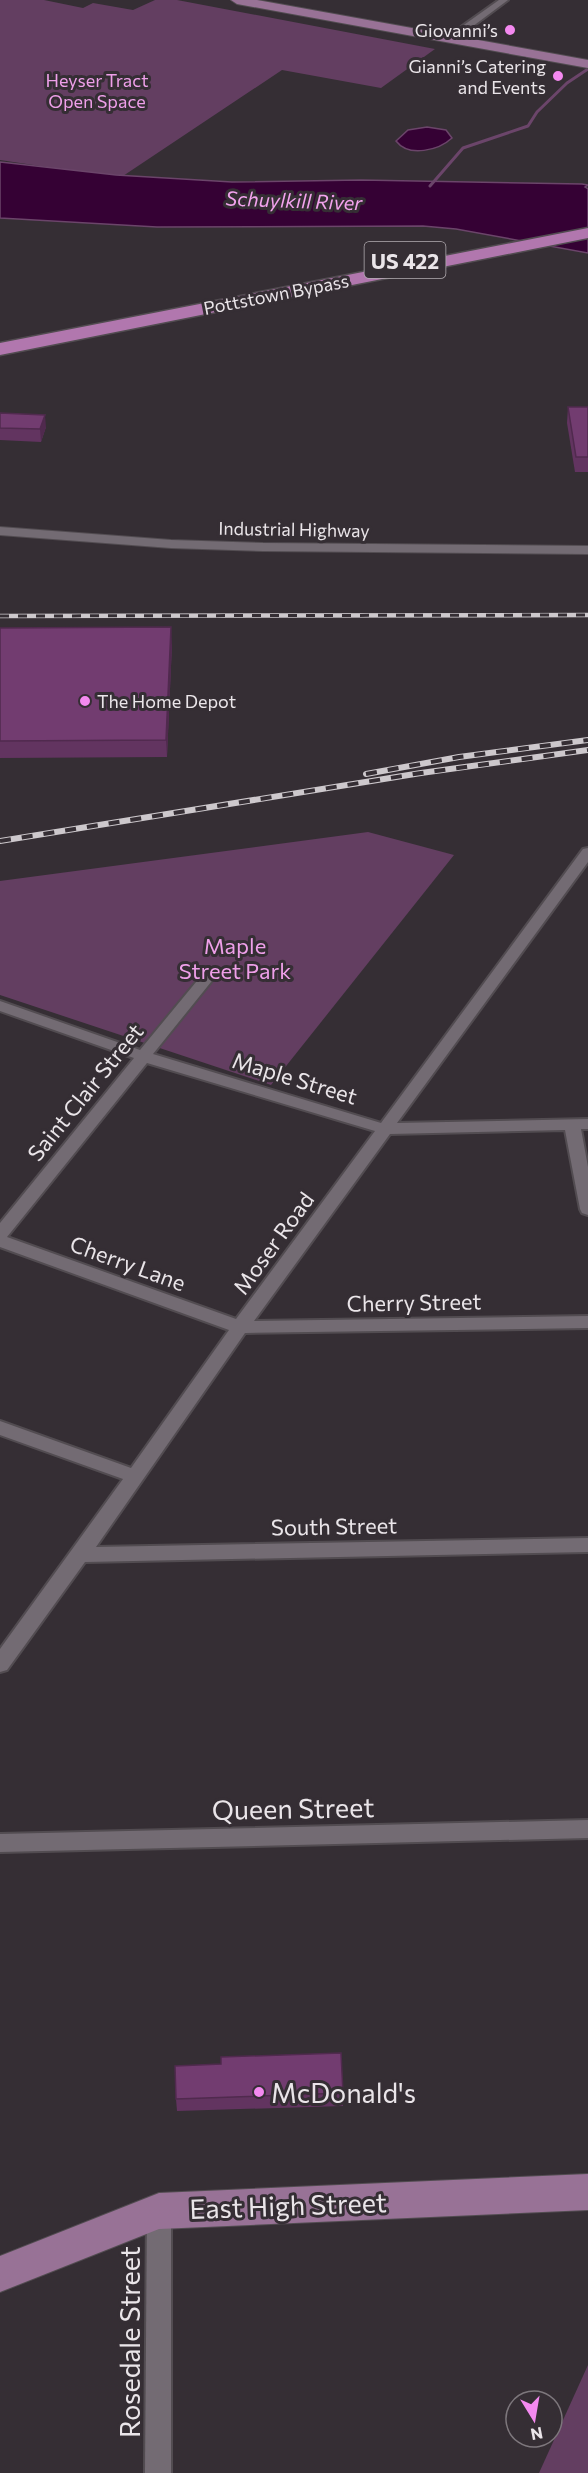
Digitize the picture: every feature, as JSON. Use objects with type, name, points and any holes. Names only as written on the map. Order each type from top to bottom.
[{"type":"highway","name":"Pottstown Bypass","points":[[0,339],[588,223]]},
{"type":"highway","name":"Pottstown Bypass","points":[[0,349],[588,233]]},
{"type":"highway","points":[[0,358],[251,299]]},
{"type":"highway","points":[[0,332],[138,312]]},
{"type":"main road","points":[[237,0],[587,64]]},
{"type":"main road","name":"East High Street","points":[[0,2274],[159,2211],[588,2192]]},
{"type":"street","points":[[252,0],[271,6]]},
{"type":"street","points":[[450,39],[504,0]]},
{"type":"street","name":"Industrial Highway","points":[[0,531],[171,544],[263,547],[588,550]]},
{"type":"street","name":"Moser Road","points":[[0,1664],[80,1555],[240,1327],[385,1129],[580,877],[588,852]]},
{"type":"street","name":"Saint Clair Street","points":[[0,1234],[206,979]]},
{"type":"street","name":"Maple Street","points":[[0,1006],[142,1056],[385,1129],[580,1125]]},
{"type":"street","points":[[580,1125],[588,1209]]},
{"type":"street","name":"Cherry Lane","points":[[0,1241],[240,1327]]},
{"type":"street","name":"Cherry Street","points":[[240,1327],[588,1322]]},
{"type":"street","points":[[0,1428],[134,1476]]},
{"type":"street","name":"South Street","points":[[80,1555],[588,1545]]},
{"type":"street","name":"Queen Street","points":[[0,1844],[588,1829]]},
{"type":"street","name":"Rosedale Street","points":[[158,2473],[159,2211]]},
{"type":"green space","name":"Heyser Tract Open Space","points":[[0,0],[44,0],[83,8],[93,3],[133,10],[155,0],[177,0],[435,49],[381,88],[282,70],[120,178],[0,160]]},
{"type":"green space","name":"Maple Street Park","points":[[368,832],[454,855],[271,1085],[0,995],[0,881]]},
{"type":"green space","points":[[588,2365],[588,2473],[539,2473],[550,2449],[564,2449],[564,2418]]},
{"type":"water","points":[[427,127],[446,130],[452,138],[432,149],[416,151],[396,141],[408,130]]},
{"type":"water","name":"Schuylkill River","points":[[0,162],[116,175],[232,182],[361,180],[582,184],[588,185],[585,187],[588,189],[588,253],[456,229],[423,226],[157,227],[0,218]]},
{"type":"building","points":[[568,407],[588,407],[588,457],[576,457]]},
{"type":"building","points":[[0,413],[45,415],[40,429],[0,428]]},
{"type":"building","name":"The Home Depot","points":[[171,627],[166,740],[0,741],[0,628]]},
{"type":"building","name":"McDonald's","points":[[341,2053],[343,2093],[176,2099],[175,2066],[221,2064],[221,2057]]},
{"type":"waterway","points":[[430,186],[463,148],[528,126],[537,112],[567,83],[588,69]]},
{"type":"railway","points":[[0,616],[588,615]]},
{"type":"railway","points":[[366,774],[459,757],[588,740]]},
{"type":"railway","points":[[0,841],[421,773],[588,750]]},
{"type":"place","name":"Giovanni’s","points":[[510,30]]},
{"type":"place","name":"Gianni’s Catering and Events","points":[[558,76]]},
{"type":"place","name":"The Home Depot","points":[[85,701]]},
{"type":"place","name":"McDonald's","points":[[259,2092]]}]
